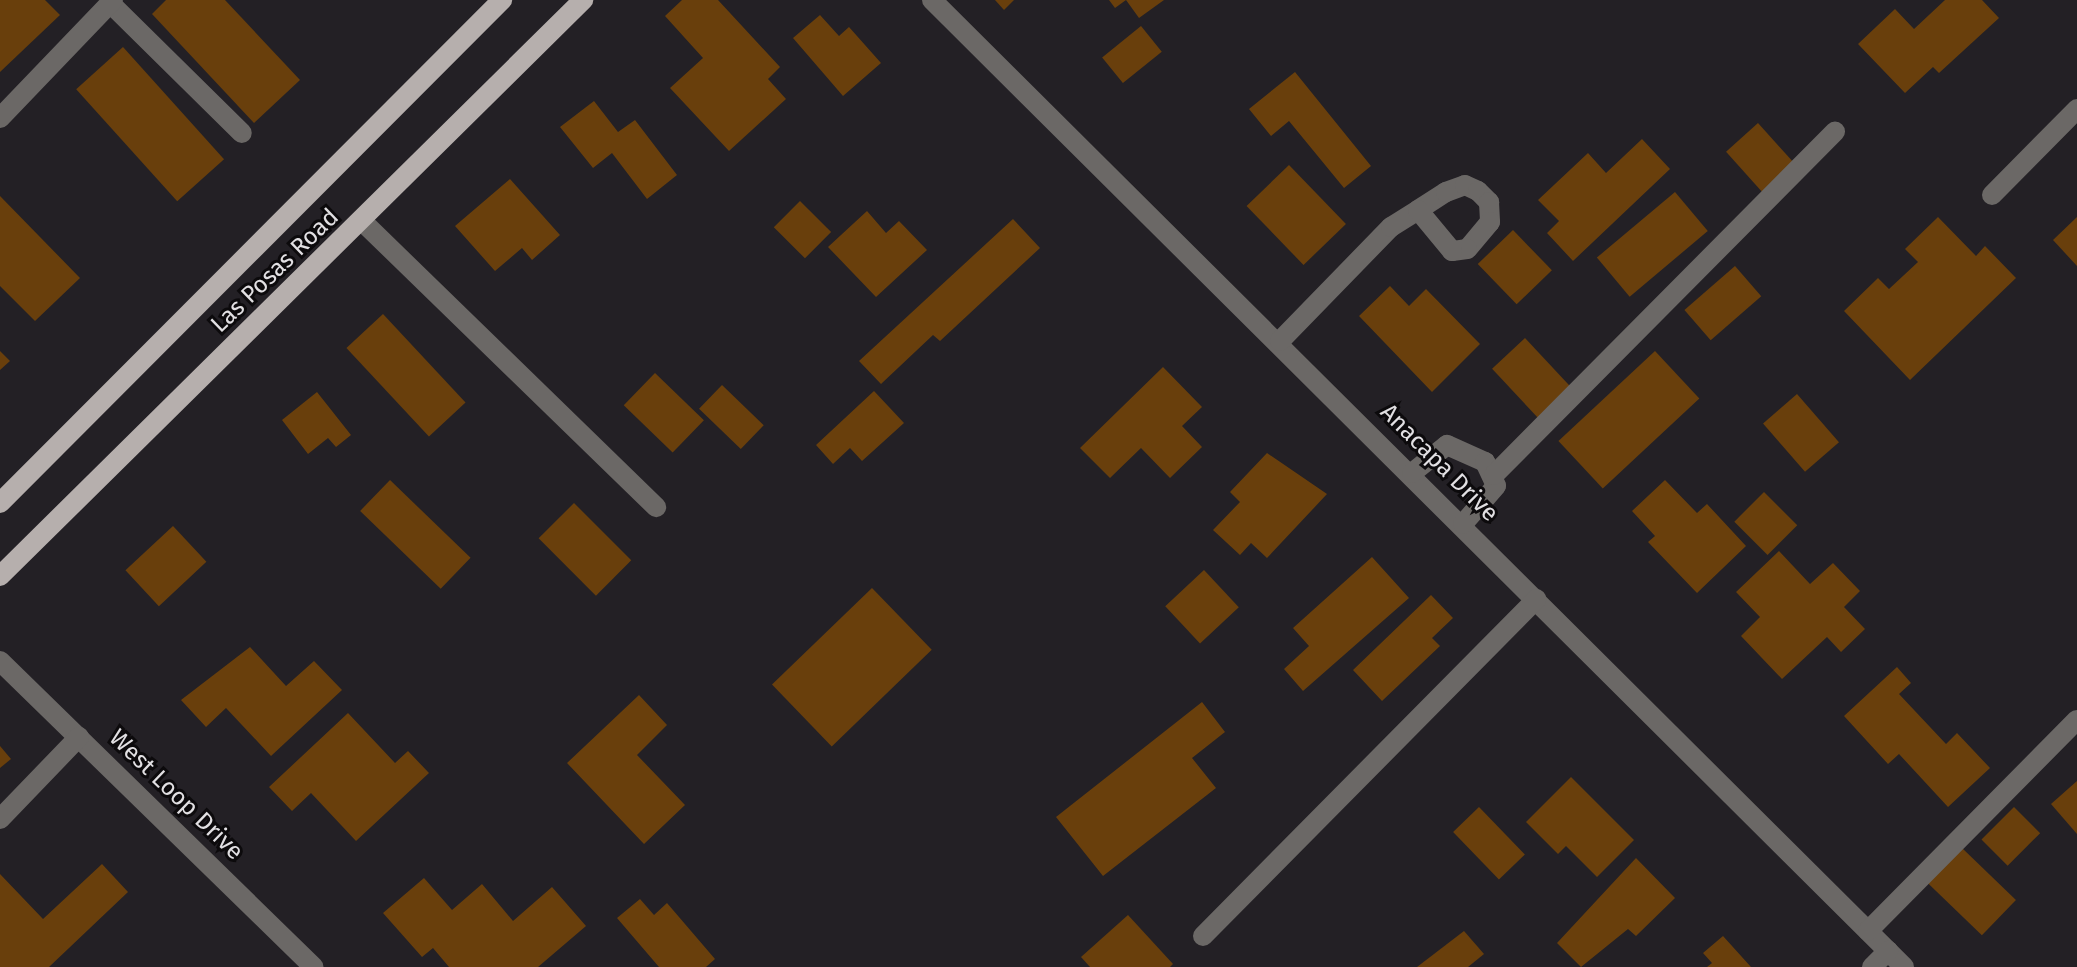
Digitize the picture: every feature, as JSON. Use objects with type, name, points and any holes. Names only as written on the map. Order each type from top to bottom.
[{"type":"main road","name":"Las Posas Road","points":[[0,503],[502,0]]},
{"type":"main road","name":"Las Posas Road","points":[[0,576],[363,222],[583,0]]},
{"type":"street","name":"Anacapa Drive","points":[[932,0],[1280,341],[1904,967]]},
{"type":"street","points":[[0,118],[111,1],[242,133]]},
{"type":"street","points":[[1992,195],[2077,109]]},
{"type":"street","points":[[1494,475],[1835,132]]},
{"type":"street","points":[[1280,341],[1391,227],[1418,210]]},
{"type":"street","points":[[363,222],[656,507]]},
{"type":"street","points":[[1412,473],[1447,445],[1485,462],[1494,475],[1493,492],[1463,524]]},
{"type":"street","points":[[1203,936],[1537,599]]},
{"type":"street","name":"West Loop Drive","points":[[0,661],[314,967]]},
{"type":"street","points":[[1868,931],[2077,720]]},
{"type":"street","points":[[0,819],[79,737]]},
{"type":"street","points":[[1872,967],[1888,951]]},
{"type":"building","points":[[0,0],[45,0],[60,15],[0,72]]},
{"type":"building","points":[[166,0],[225,0],[300,80],[254,123],[152,14]]},
{"type":"building","points":[[682,0],[718,0],[780,67],[768,79],[786,99],[729,151],[670,88],[703,58],[665,16]]},
{"type":"building","points":[[995,0],[1014,0],[1004,10]]},
{"type":"building","points":[[1109,0],[1126,0],[1115,8]]},
{"type":"building","points":[[1126,0],[1164,0],[1139,18]]},
{"type":"building","points":[[1945,0],[1982,0],[1999,18],[1939,73],[1933,67],[1905,93],[1858,44],[1895,9],[1914,29]]},
{"type":"building","points":[[820,15],[839,36],[849,27],[881,63],[843,96],[793,38]]},
{"type":"building","points":[[1141,26],[1162,52],[1123,83],[1102,57]]},
{"type":"building","points":[[123,47],[224,159],[177,201],[76,89]]},
{"type":"building","points":[[1295,72],[1371,166],[1344,188],[1289,121],[1271,136],[1249,109]]},
{"type":"building","points":[[594,101],[618,132],[635,120],[677,175],[647,199],[612,153],[593,168],[560,127]]},
{"type":"building","points":[[1758,123],[1797,166],[1765,195],[1726,152]]},
{"type":"building","points":[[1642,139],[1670,169],[1573,261],[1547,233],[1559,221],[1538,200],[1588,153],[1606,173]]},
{"type":"building","points":[[1289,165],[1346,224],[1304,265],[1247,206]]},
{"type":"building","points":[[510,179],[560,235],[532,260],[522,248],[495,271],[455,226]]},
{"type":"building","points":[[1675,192],[1708,231],[1630,297],[1597,258]]},
{"type":"building","points":[[0,196],[80,278],[35,321],[0,286]]},
{"type":"building","points":[[800,201],[831,232],[805,258],[774,227]]},
{"type":"building","points":[[867,211],[886,233],[899,221],[927,250],[876,297],[828,247]]},
{"type":"building","points":[[1938,217],[1976,256],[1985,246],[2016,278],[1910,380],[1844,311],[1878,278],[1889,289],[1918,262],[1905,249]]},
{"type":"building","points":[[2077,217],[2077,266],[2053,240]]},
{"type":"building","points":[[1013,219],[1040,248],[940,341],[933,335],[881,384],[859,361]]},
{"type":"building","points":[[1513,230],[1552,270],[1517,304],[1478,264]]},
{"type":"building","points":[[1735,266],[1761,296],[1711,340],[1684,310]]},
{"type":"building","points":[[1390,286],[1409,306],[1426,289],[1480,344],[1432,392],[1359,316]]},
{"type":"building","points":[[383,314],[466,402],[429,437],[346,348]]},
{"type":"building","points":[[1525,338],[1575,392],[1543,423],[1492,369]]},
{"type":"building","points":[[0,351],[10,361],[0,370]]},
{"type":"building","points":[[1655,351],[1699,399],[1603,489],[1558,441]]},
{"type":"building","points":[[1163,367],[1202,407],[1182,426],[1202,447],[1170,478],[1141,448],[1110,478],[1080,448]]},
{"type":"building","points":[[655,373],[704,420],[673,453],[624,405]]},
{"type":"building","points":[[722,385],[764,425],[741,449],[699,409]]},
{"type":"building","points":[[874,391],[904,423],[862,461],[850,448],[833,464],[816,445]]},
{"type":"building","points":[[317,392],[351,435],[336,447],[328,438],[308,454],[282,420]]},
{"type":"building","points":[[1797,394],[1839,442],[1805,472],[1763,424]]},
{"type":"building","points":[[1267,453],[1327,494],[1267,558],[1251,543],[1240,555],[1213,530],[1240,502],[1230,492]]},
{"type":"building","points":[[390,480],[471,558],[441,589],[360,511]]},
{"type":"building","points":[[1665,480],[1697,513],[1707,504],[1746,546],[1697,593],[1648,542],[1655,536],[1632,511]]},
{"type":"building","points":[[1764,492],[1797,525],[1768,555],[1734,522]]},
{"type":"building","points":[[574,503],[631,560],[596,596],[539,538]]},
{"type":"building","points":[[173,526],[206,562],[159,606],[125,570]]},
{"type":"building","points":[[1779,551],[1810,584],[1833,563],[1860,591],[1844,607],[1865,629],[1841,652],[1827,637],[1782,679],[1741,636],[1760,617],[1736,592]]},
{"type":"building","points":[[1372,557],[1409,598],[1303,691],[1284,669],[1309,646],[1293,628]]},
{"type":"building","points":[[1204,570],[1239,607],[1200,643],[1165,606]]},
{"type":"building","points":[[872,588],[932,650],[832,746],[772,685]]},
{"type":"building","points":[[1431,595],[1453,618],[1432,638],[1440,646],[1382,701],[1353,670]]},
{"type":"building","points":[[250,647],[286,686],[314,661],[342,690],[271,756],[226,708],[206,727],[181,700]]},
{"type":"building","points":[[1897,667],[1911,683],[1899,694],[1946,744],[1957,733],[1990,768],[1948,807],[1899,754],[1888,764],[1844,716]]},
{"type":"building","points":[[639,695],[667,725],[637,755],[685,805],[644,844],[567,763]]},
{"type":"building","points":[[1202,702],[1225,732],[1192,758],[1216,788],[1103,876],[1056,817]]},
{"type":"building","points":[[348,713],[395,763],[408,751],[429,773],[356,841],[311,793],[292,811],[269,787]]},
{"type":"building","points":[[0,746],[11,759],[0,768]]},
{"type":"building","points":[[1571,777],[1634,840],[1597,877],[1566,846],[1558,854],[1526,822]]},
{"type":"building","points":[[2077,781],[2077,834],[2051,804]]},
{"type":"building","points":[[1479,807],[1525,854],[1499,879],[1453,832]]},
{"type":"building","points":[[2014,807],[2040,833],[2008,866],[1981,840]]},
{"type":"building","points":[[1962,848],[2016,900],[1982,935],[1928,883]]},
{"type":"building","points":[[1636,858],[1675,898],[1636,936],[1628,929],[1581,967],[1557,943]]},
{"type":"building","points":[[102,864],[128,892],[49,967],[0,967],[0,874],[43,919]]},
{"type":"building","points":[[424,878],[452,910],[482,884],[513,921],[552,887],[586,926],[538,967],[449,967],[433,948],[422,957],[383,913]]},
{"type":"building","points":[[640,899],[654,915],[667,903],[715,959],[706,967],[659,967],[617,918]]},
{"type":"building","points":[[1128,915],[1173,964],[1170,967],[1090,967],[1081,957]]},
{"type":"building","points":[[1464,931],[1484,954],[1468,967],[1417,967]]},
{"type":"building","points":[[1723,936],[1751,967],[1707,967],[1712,963],[1703,953]]}]
